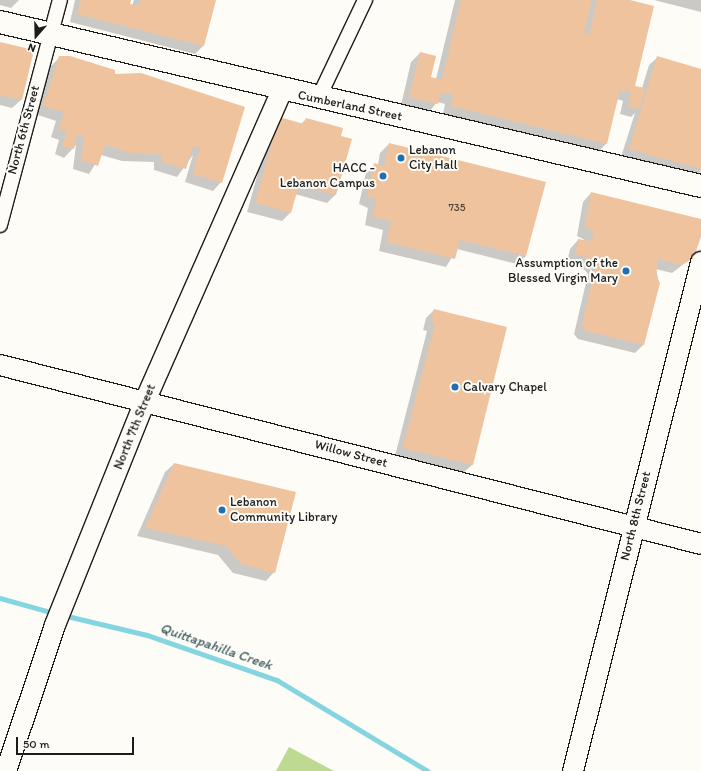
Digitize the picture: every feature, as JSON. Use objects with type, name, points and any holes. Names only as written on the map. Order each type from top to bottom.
[{"type":"highway","name":"Cumberland Street","points":[[0,22],[318,99],[701,186]]},
{"type":"street","name":"North 6th Street","points":[[0,225],[60,0]]},
{"type":"street","points":[[318,99],[365,0]]},
{"type":"street","name":"North 7th Street","points":[[6,771],[55,625],[145,401],[282,90]]},
{"type":"street","name":"North 8th Street","points":[[573,771],[633,527],[701,262]]},
{"type":"street","name":"Willow Street","points":[[0,365],[701,544]]},
{"type":"green space","points":[[289,747],[334,771],[276,771]]},
{"type":"building","points":[[81,0],[131,0],[130,4],[138,6],[140,0],[216,0],[204,46],[77,14]]},
{"type":"building","points":[[461,0],[592,0],[584,33],[589,35],[597,0],[630,0],[654,6],[635,86],[645,88],[640,109],[628,106],[631,92],[620,90],[607,144],[451,106],[453,95],[441,92],[438,104],[409,97],[420,52],[436,56],[431,77],[442,80]]},
{"type":"building","points":[[0,42],[34,50],[22,100],[0,95]]},
{"type":"building","points":[[59,56],[70,56],[115,70],[115,74],[141,73],[245,107],[222,183],[193,174],[200,147],[193,147],[186,169],[162,162],[162,154],[131,153],[105,145],[98,166],[81,160],[84,136],[77,134],[74,149],[62,146],[67,131],[59,129],[64,112],[43,106]]},
{"type":"building","points":[[657,56],[701,69],[701,169],[629,149]]},
{"type":"building","points":[[279,117],[304,124],[306,118],[343,128],[341,136],[352,139],[336,195],[299,185],[291,213],[255,203]]},
{"type":"building","points":[[389,143],[546,182],[526,256],[460,240],[455,259],[387,242],[391,221],[373,217],[376,200],[367,196],[374,163],[384,166]]},
{"type":"building","name":"Assumption of the Blessed Virgin Mary","points":[[591,192],[701,219],[701,236],[694,258],[681,265],[658,259],[656,276],[660,283],[644,345],[586,331],[582,325],[596,265],[589,258],[575,254],[578,239],[592,241],[593,231],[585,227]]},
{"type":"building","name":"Calvary Chapel","points":[[434,309],[507,327],[473,465],[403,448],[435,323],[431,322]]},
{"type":"building","name":"Lebanon Community Library","points":[[174,463],[296,492],[275,573],[241,564],[226,546],[145,528]]},
{"type":"waterway","name":"Quittapahilla Creek","points":[[0,598],[54,613]]},
{"type":"waterway","name":"Quittapahilla Creek","points":[[63,615],[147,635],[277,680],[428,771]]},
{"type":"place","name":"Lebanon City Hall","points":[[401,158]]},
{"type":"place","name":"HACC - Lebanon Campus","points":[[383,176]]},
{"type":"place","name":"Assumption of the Blessed Virgin Mary","points":[[626,271]]},
{"type":"place","name":"Calvary Chapel","points":[[455,387]]},
{"type":"place","name":"Lebanon Community Library","points":[[222,510]]}]
